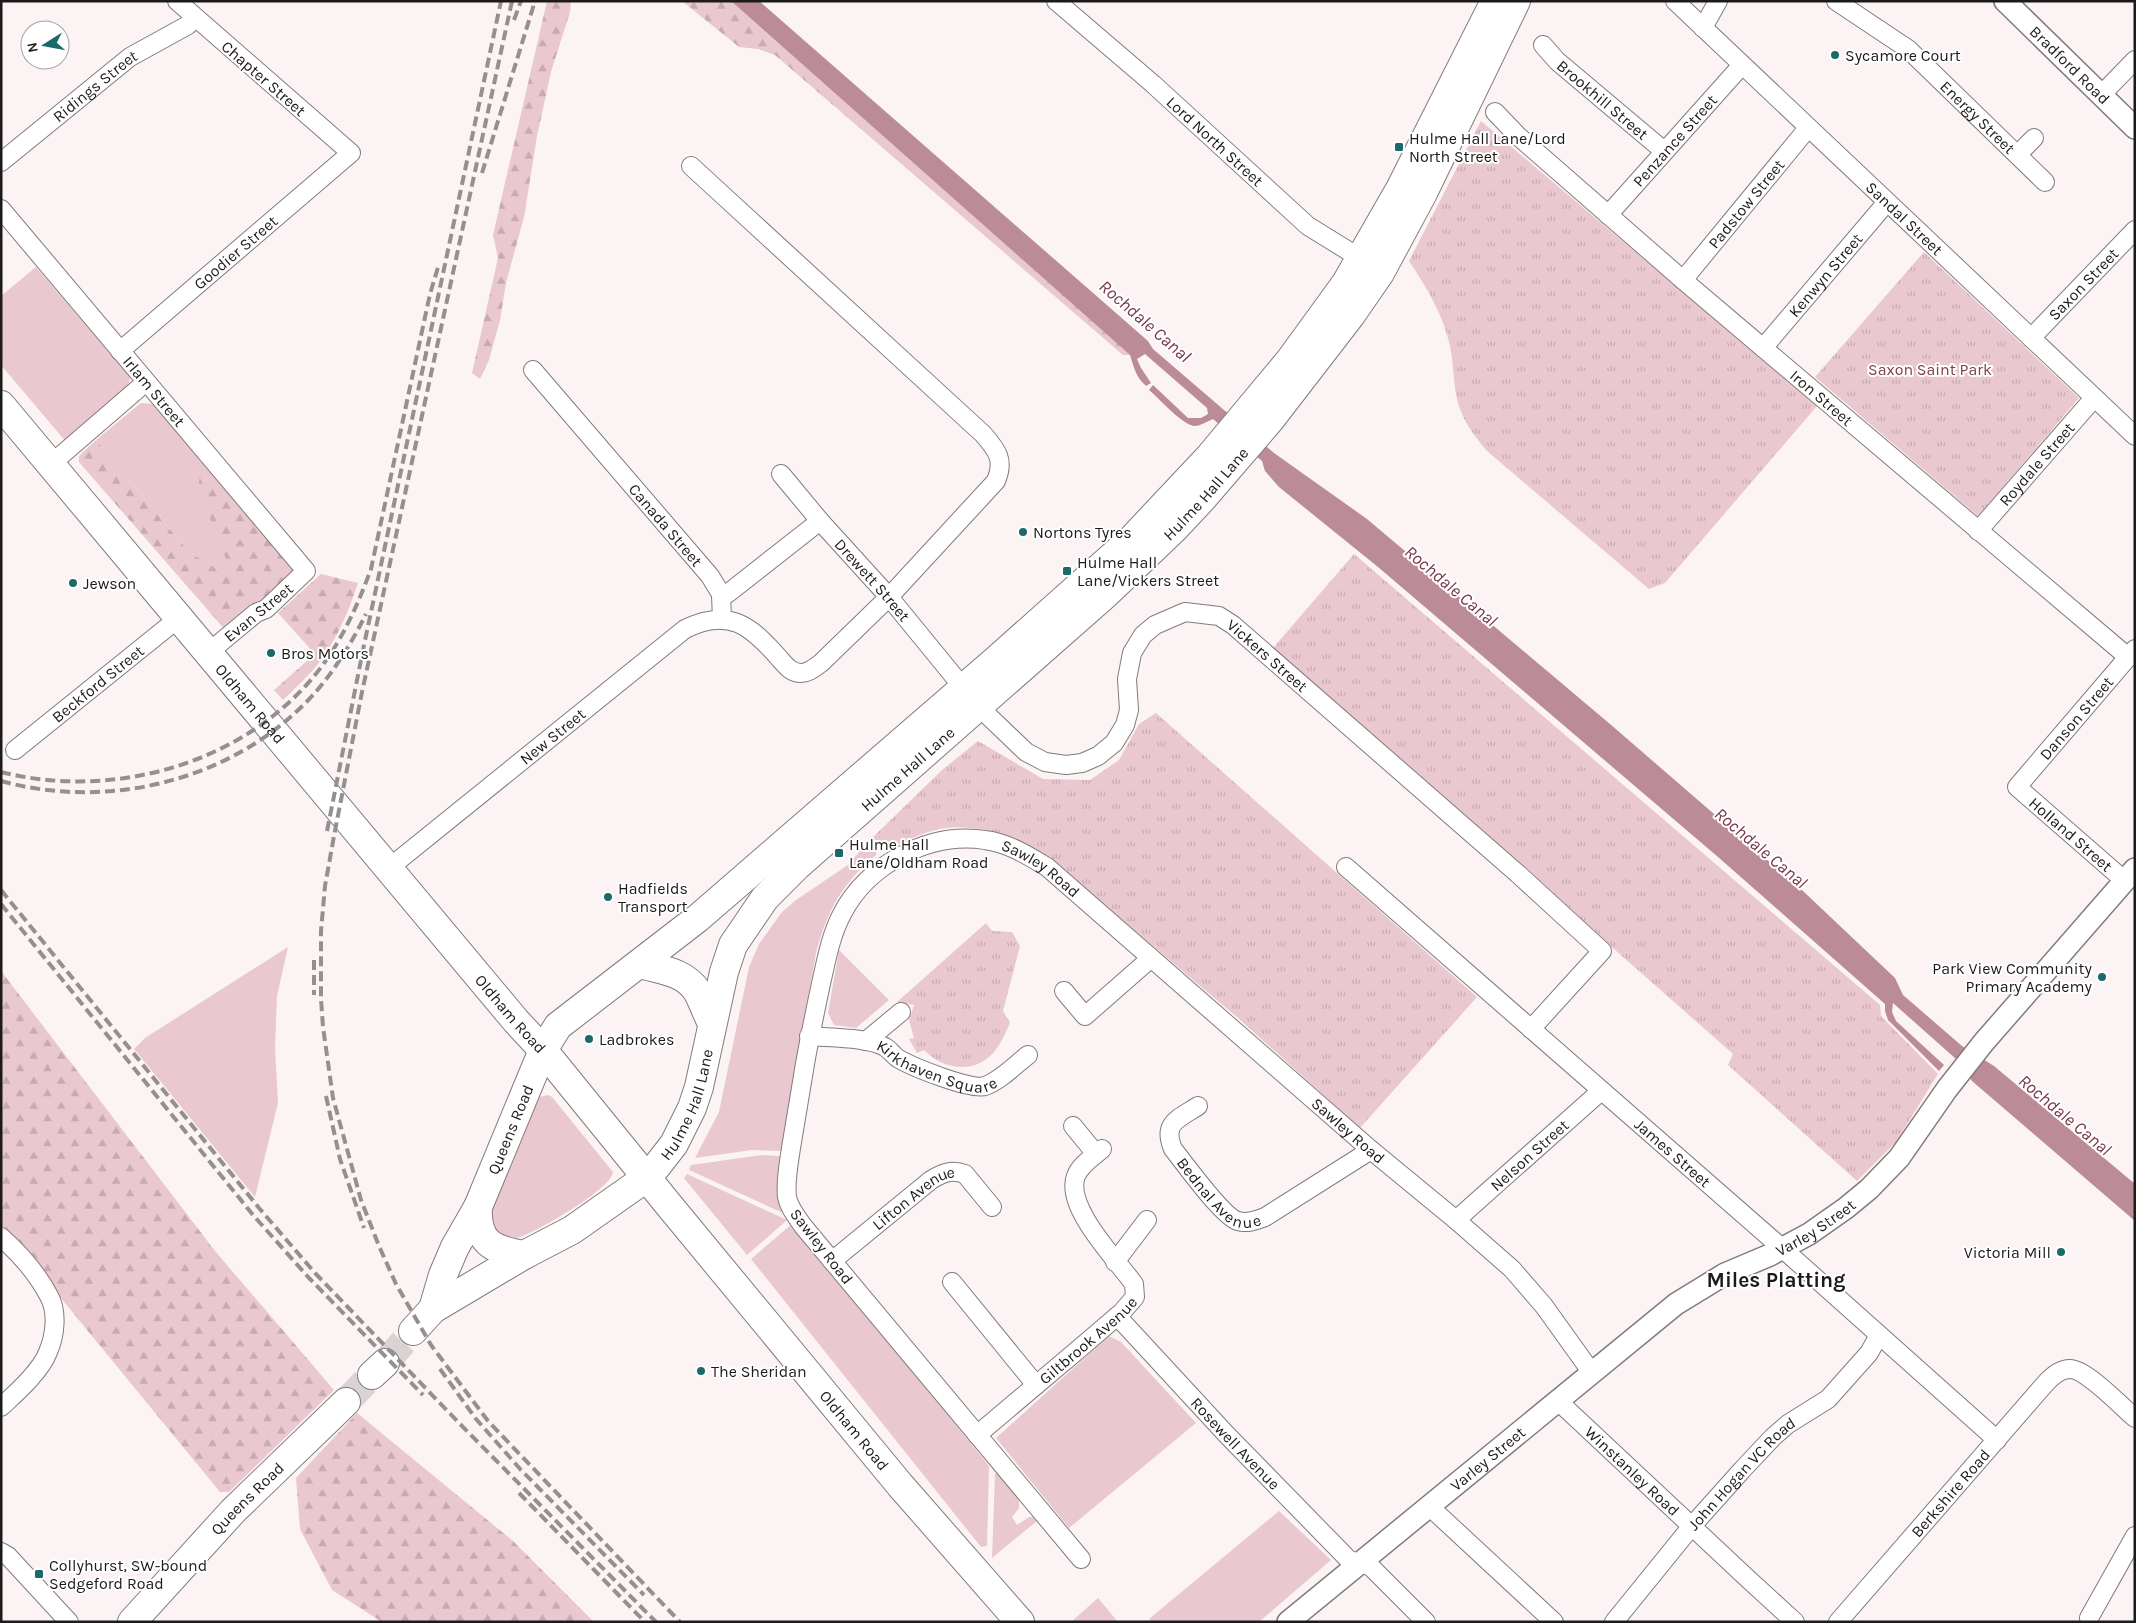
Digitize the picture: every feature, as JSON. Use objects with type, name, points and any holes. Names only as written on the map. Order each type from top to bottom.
[{"type":"highway","name":"Hulme Hall Lane","points":[[1371,265],[1400,189],[1495,1]]},
{"type":"highway","name":"Hulme Hall Lane","points":[[646,1178],[674,1144],[692,1108],[699,1087],[724,972],[733,945],[765,898],[1132,538],[1223,458],[1261,414],[1290,360],[1346,283],[1371,265],[1423,193],[1516,1]]},
{"type":"highway","name":"Oldham Road","points":[[1,405],[542,1050],[900,1484],[1020,1622]]},
{"type":"highway","name":"Hulme Hall Lane","points":[[542,1050],[558,1026],[698,918],[971,698]]},
{"type":"highway","points":[[640,964],[674,973],[689,981],[696,990],[712,1023]]},
{"type":"highway","name":"Queens Road","points":[[433,1309],[455,1247],[478,1207],[542,1050]]},
{"type":"highway","name":"Queens Road","points":[[413,1331],[433,1309],[524,1255],[572,1230],[646,1178]]},
{"type":"highway","name":"Queens Road","points":[[478,1207],[480,1230],[487,1241],[502,1252],[524,1255]]},
{"type":"highway","name":"Queens Road","points":[[132,1622],[233,1511],[346,1402]]},
{"type":"street","name":"Chapter Street","points":[[177,1],[194,18],[351,154]]},
{"type":"street","name":"Lord North Street","points":[[1056,1],[1167,96],[1308,226],[1371,265]]},
{"type":"street","name":"Sandal Street","points":[[1675,1],[2135,436]]},
{"type":"street","points":[[1703,28],[1718,1]]},
{"type":"street","name":"Energy Street","points":[[1836,1],[1908,49],[2045,182]]},
{"type":"street","name":"Bradford Road","points":[[2005,1],[2135,128]]},
{"type":"street","name":"Ridings Street","points":[[1,162],[130,57],[188,25],[194,18]]},
{"type":"street","name":"Brookhill Street","points":[[1543,45],[1556,61],[1664,151]]},
{"type":"street","points":[[2101,96],[2135,60]]},
{"type":"street","name":"Penzance Street","points":[[1608,216],[1742,65]]},
{"type":"street","name":"Iron Street","points":[[1494,112],[1513,140],[1608,216],[1978,531],[2131,653]]},
{"type":"street","name":"Padstow Street","points":[[1683,280],[1808,128]]},
{"type":"street","points":[[2018,154],[2034,138]]},
{"type":"street","name":"Goodier Street","points":[[120,351],[351,154]]},
{"type":"street","points":[[691,166],[976,427],[996,449],[1001,469],[996,481],[889,597],[822,663],[806,673],[793,671],[752,629],[733,621],[722,620]]},
{"type":"street","name":"Kenwyn Street","points":[[1763,348],[1887,202]]},
{"type":"street","name":"Irlam Street","points":[[1,209],[306,571]]},
{"type":"street","name":"Saxon Street","points":[[2031,338],[2135,230]]},
{"type":"street","name":"Canada Street","points":[[532,370],[710,576],[721,596],[722,620]]},
{"type":"street","points":[[51,464],[146,382]]},
{"type":"street","name":"Roydale Street","points":[[1978,531],[2094,398]]},
{"type":"street","name":"Drewett Street","points":[[781,474],[820,521],[889,597],[971,698]]},
{"type":"street","points":[[721,596],[727,594],[820,521]]},
{"type":"street","name":"Evan Street","points":[[209,652],[256,613],[266,609],[306,571]]},
{"type":"street","name":"Vickers Street","points":[[971,698],[1026,752],[1045,762],[1066,765],[1082,763],[1098,756],[1114,744],[1125,725],[1129,710],[1127,679],[1132,653],[1144,635],[1155,625],[1185,612],[1219,616],[1233,625],[1518,874],[1602,951],[1531,1029]]},
{"type":"street","name":"Beckford Street","points":[[15,750],[180,618]]},
{"type":"street","name":"New Street","points":[[389,868],[685,629],[695,624],[722,620]]},
{"type":"street","name":"Danson Street","points":[[2017,787],[2131,653]]},
{"type":"street","name":"Holland Street","points":[[2017,787],[2130,875]]},
{"type":"street","name":"Sawley Road","points":[[1082,1559],[796,1217],[787,1197],[790,1154],[809,1036],[830,941],[854,895],[873,874],[902,855],[926,846],[954,839],[983,839],[1012,848],[1047,867],[1150,959],[1225,1021],[1371,1150],[1512,1269],[1531,1290],[1592,1373]]},
{"type":"street","name":"James Street","points":[[1346,867],[1783,1249],[1997,1440]]},
{"type":"street","name":"Varley Street","points":[[1288,1622],[1690,1294],[1725,1274],[1783,1249],[1846,1208],[1885,1174],[1906,1149],[1956,1076],[2130,875]]},
{"type":"street","points":[[1064,991],[1085,1016],[1150,959]]},
{"type":"street","name":"Kirkhaven Square","points":[[866,1042],[901,1012]]},
{"type":"street","name":"Kirkhaven Square","points":[[809,1036],[866,1042],[884,1047],[899,1059],[957,1083],[977,1088],[984,1087],[997,1080],[1028,1055]]},
{"type":"street","name":"Nelson Street","points":[[1456,1220],[1601,1091]]},
{"type":"street","name":"Bednal Avenue","points":[[1198,1106],[1172,1123],[1169,1139],[1173,1149],[1216,1202],[1238,1221],[1251,1222],[1265,1217],[1371,1150]]},
{"type":"street","name":"Giltbrook Avenue","points":[[977,1435],[1117,1316],[1135,1297],[1134,1284],[1115,1262],[1077,1203],[1074,1192],[1076,1176],[1086,1162],[1099,1152],[1073,1126]]},
{"type":"street","name":"Lifton Avenue","points":[[832,1261],[931,1180],[943,1173],[959,1172],[964,1174],[992,1207]]},
{"type":"street","points":[[1115,1262],[1147,1220]]},
{"type":"street","points":[[1,1237],[30,1268],[50,1297],[55,1322],[48,1353],[26,1383],[1,1407]]},
{"type":"street","points":[[952,1282],[1036,1385]]},
{"type":"street","name":"Rosewell Avenue","points":[[1117,1316],[1349,1560],[1370,1566],[1426,1622]]},
{"type":"street","name":"John Hogan VC Road","points":[[1614,1622],[1691,1527],[1773,1437],[1788,1424],[1828,1398],[1869,1353],[1879,1335]]},
{"type":"street","name":"Berkshire Road","points":[[1838,1622],[2050,1378],[2068,1369],[2083,1372],[2135,1418]]},
{"type":"street","name":"Winstanley Road","points":[[1558,1401],[1691,1527],[1796,1622]]},
{"type":"street","points":[[1430,1507],[1554,1622]]},
{"type":"street","points":[[2089,1618],[2135,1536]]},
{"type":"street","points":[[1,1552],[8,1556],[69,1622]]},
{"type":"green space","points":[[547,1],[571,1],[570,12],[551,72],[537,136],[524,217],[506,283],[500,320],[489,360],[480,379],[472,373],[498,258],[493,235]]},
{"type":"green space","points":[[682,1],[731,1],[1130,355],[1123,355],[775,55],[758,49],[739,47]]},
{"type":"green space","points":[[1481,121],[1817,406],[1665,583],[1649,589],[1487,451],[1471,430],[1462,414],[1454,383],[1451,351],[1447,334],[1439,312],[1409,261]]},
{"type":"green space","name":"Saxon Saint Park","points":[[1924,252],[2079,398],[1978,516],[1815,377]]},
{"type":"green space","points":[[36,267],[130,377],[127,391],[67,443],[1,365],[1,296]]},
{"type":"green space","points":[[141,403],[153,404],[220,481],[216,529],[227,562],[217,569],[189,552],[96,440]]},
{"type":"green space","points":[[96,440],[189,552],[217,569],[227,562],[198,488],[200,476],[220,481],[295,572],[226,631],[79,462],[79,456]]},
{"type":"green space","points":[[1354,554],[1880,1005],[1881,1016],[1938,1074],[1896,1142],[1857,1181],[1728,1065],[1733,1054],[1273,648]]},
{"type":"green space","points":[[321,574],[358,583],[333,642],[312,671],[283,700],[274,690],[315,654],[278,613]]},
{"type":"green space","points":[[1156,713],[1477,997],[1360,1128],[1238,1018],[1048,857],[1008,837],[964,827],[935,830],[882,852],[868,842],[942,770],[978,741],[1043,779],[1090,780],[1119,760],[1139,724]]},
{"type":"green space","points":[[868,842],[877,854],[854,876],[838,898],[831,910],[816,953],[782,1151],[752,1150],[695,1158],[719,1112],[749,967],[759,944],[782,912],[796,900],[848,865]]},
{"type":"green space","points":[[986,923],[992,931],[1012,932],[1020,946],[1003,1011],[1010,1023],[1003,1039],[993,1053],[985,1060],[967,1067],[958,1067],[940,1062],[924,1050],[917,1053],[909,1039],[914,1038],[909,1020],[914,1005],[897,1002]]},
{"type":"green space","points":[[288,947],[277,996],[275,1048],[278,1103],[255,1197],[134,1049],[145,1038]]},
{"type":"green space","points":[[839,950],[889,1000],[856,1028],[834,1025],[828,1013]]},
{"type":"green space","points":[[1,971],[215,1251],[334,1390],[229,1492],[220,1492],[1,1225]]},
{"type":"green space","points":[[548,1095],[552,1097],[613,1172],[609,1180],[585,1200],[551,1222],[511,1240],[495,1229],[491,1211],[533,1104],[539,1097]]},
{"type":"green space","points":[[762,1155],[780,1156],[777,1185],[783,1213],[689,1170],[691,1165]]},
{"type":"green space","points":[[687,1174],[787,1220],[747,1255],[684,1178]]},
{"type":"green space","points":[[792,1224],[989,1466],[987,1546],[981,1547],[751,1259]]},
{"type":"green space","points":[[1109,1336],[1121,1342],[1196,1423],[1069,1528],[996,1438]]},
{"type":"green space","points":[[357,1413],[513,1541],[594,1622],[382,1622],[332,1590],[300,1529],[296,1478]]},
{"type":"green space","points":[[997,1473],[1019,1499],[1019,1508],[1012,1517],[1017,1525],[1029,1517],[1033,1517],[1037,1521],[992,1558],[995,1474]]},
{"type":"green space","points":[[1279,1511],[1331,1560],[1259,1622],[1151,1622],[1149,1619]]},
{"type":"green space","points":[[1098,1598],[1118,1622],[1071,1622]]},
{"type":"shaded area","points":[[731,1],[759,1],[1148,341],[1153,349],[1274,453],[1367,519],[1610,724],[1803,891],[1895,978],[1903,995],[1962,1046],[1994,1066],[2135,1184],[2135,1221],[1972,1081],[1956,1059],[1893,1003],[1892,1012],[1896,1021],[1944,1065],[1939,1071],[1888,1020],[1885,1004],[1718,857],[1378,567],[1279,487],[1265,471],[1262,461],[1213,419],[1195,426],[1184,422],[1178,417],[1149,390],[1153,385],[1188,418],[1201,418],[1208,414],[1207,408],[1145,354],[1137,359],[1151,383],[1146,386],[1138,376],[1130,355]]},
{"type":"tunnel","points":[[385,1363],[413,1331]]},
{"type":"tunnel","points":[[346,1402],[372,1375]]},
{"type":"railway","points":[[327,831],[364,645],[501,1]]},
{"type":"railway","points":[[512,1],[362,692],[334,836],[325,886],[321,931],[323,1027],[333,1098],[361,1200],[396,1284],[431,1345],[488,1421],[680,1622]]},
{"type":"railway","points":[[514,20],[521,1]]},
{"type":"railway","points":[[482,173],[535,1]]},
{"type":"railway","points":[[1,772],[43,780],[86,781],[130,777],[172,768],[212,753],[250,732],[285,706],[315,675],[333,650],[348,624],[371,569],[430,294],[439,264]]},
{"type":"railway","points":[[1,781],[39,789],[79,792],[118,790],[157,784],[195,773],[231,757],[265,737],[307,702],[336,666],[366,614]]},
{"type":"railway","points":[[1,890],[259,1208],[315,1273],[460,1424],[656,1622]]},
{"type":"railway","points":[[1,904],[253,1215],[309,1278],[423,1395]]},
{"type":"railway","points":[[314,960],[314,995]]},
{"type":"railway","points":[[326,1096],[340,1159],[364,1228]]},
{"type":"railway","points":[[440,1369],[476,1419],[521,1470],[644,1595]]},
{"type":"railway","points":[[519,1493],[645,1622]]},
{"type":"place","name":"Sycamore Court","points":[[1835,55]]},
{"type":"place","name":"Hulme Hall Lane/Lord North Street","points":[[1399,147]]},
{"type":"place","name":"Nortons Tyres","points":[[1023,532]]},
{"type":"place","name":"Hulme Hall Lane/Vickers Street","points":[[1067,571]]},
{"type":"place","name":"Jewson","points":[[73,583]]},
{"type":"place","name":"Bros Motors","points":[[271,653]]},
{"type":"place","name":"Hulme Hall Lane/Oldham Road","points":[[839,853]]},
{"type":"place","name":"Hadfields Transport","points":[[608,897]]},
{"type":"place","name":"Park View Community Primary Academy","points":[[2102,977]]},
{"type":"place","name":"Ladbrokes","points":[[589,1039]]},
{"type":"place","name":"Victoria Mill","points":[[2061,1252]]},
{"type":"place","name":"The Sheridan","points":[[701,1371]]},
{"type":"place","name":"Collyhurst, SW-bound Sedgeford Road","points":[[39,1574]]},
{"type":"district","name":"Miles Platting","points":[[1776,1280]]},
{"type":"water label","name":"Rochdale Canal","points":[[1145,321]]},
{"type":"water label","name":"Rochdale Canal","points":[[1451,586]]},
{"type":"water label","name":"Rochdale Canal","points":[[1761,848]]},
{"type":"water label","name":"Rochdale Canal","points":[[2065,1115]]}]
